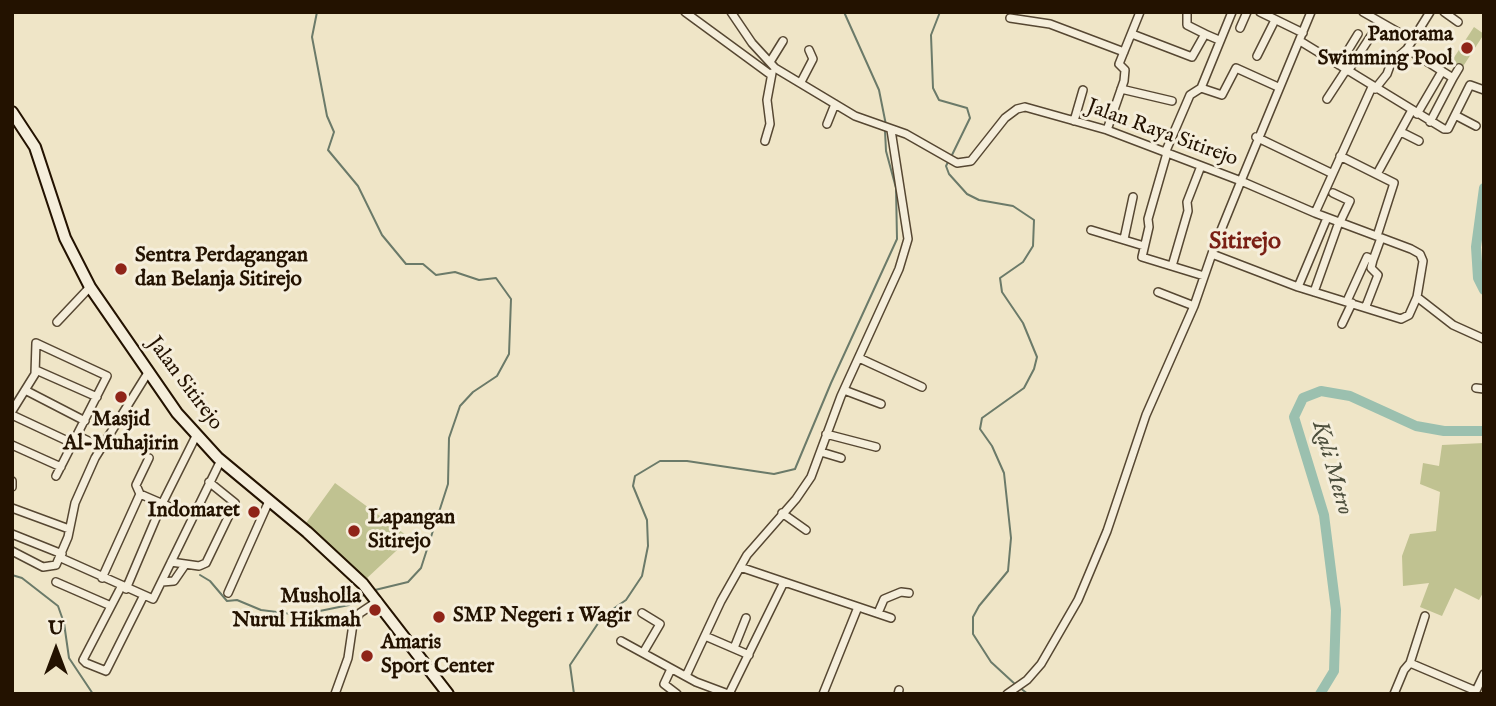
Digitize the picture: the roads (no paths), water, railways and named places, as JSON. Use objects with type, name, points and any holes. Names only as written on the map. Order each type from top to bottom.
[{"type":"main road","name":"Jalan Sitirejo","points":[[12,112],[40,160],[65,238],[90,286],[177,413],[220,459],[344,564],[378,601],[448,694]]},
{"type":"street","points":[[685,12],[772,68],[802,82],[855,116],[887,128],[908,239],[894,282],[844,390],[821,452],[802,492],[740,567],[686,676]]},
{"type":"street","points":[[731,12],[772,68]]},
{"type":"street","points":[[1042,22],[1046,12]]},
{"type":"street","points":[[1107,131],[1125,72],[1119,64],[1140,12]]},
{"type":"street","points":[[1187,12],[1187,24],[1219,40]]},
{"type":"street","points":[[1204,276],[1142,257],[1148,219],[1166,153],[1190,95],[1202,87],[1232,12]]},
{"type":"street","points":[[1240,29],[1247,12]]},
{"type":"street","points":[[1260,12],[1301,37],[1373,88],[1446,129],[1470,85],[1484,90]]},
{"type":"street","name":"Jalan Raya Sitirejo","points":[[887,128],[906,134],[957,163],[971,160],[1005,118],[1020,107],[1107,131],[1241,181],[1256,137],[1311,12]]},
{"type":"street","points":[[1363,12],[1412,40]]},
{"type":"street","points":[[1315,213],[1331,173],[1373,88],[1387,74],[1391,63],[1406,49],[1430,12]]},
{"type":"street","points":[[1444,12],[1458,22]]},
{"type":"street","points":[[1010,18],[1042,22],[1124,52]]},
{"type":"street","points":[[1257,56],[1275,20]]},
{"type":"street","points":[[1327,99],[1345,69],[1380,22]]},
{"type":"street","points":[[1132,34],[1192,57],[1205,34]]},
{"type":"street","points":[[1345,69],[1358,34]]},
{"type":"street","points":[[765,141],[770,124],[767,100],[772,68],[783,41]]},
{"type":"street","points":[[1406,49],[1453,78]]},
{"type":"street","points":[[802,82],[813,59],[808,50]]},
{"type":"street","points":[[1202,87],[1222,95],[1236,68],[1278,87]]},
{"type":"street","points":[[1430,122],[1459,68]]},
{"type":"street","points":[[1377,174],[1401,132],[1441,73]]},
{"type":"street","points":[[1121,89],[1172,101]]},
{"type":"street","points":[[1074,121],[1083,90]]},
{"type":"street","points":[[827,124],[835,104]]},
{"type":"street","points":[[1455,115],[1476,126]]},
{"type":"street","points":[[1401,132],[1419,141]]},
{"type":"street","points":[[1256,137],[1331,173]]},
{"type":"street","points":[[1340,156],[1394,183],[1371,268],[1378,275],[1366,306]]},
{"type":"street","points":[[1172,266],[1188,208],[1187,202],[1201,166]]},
{"type":"street","points":[[1007,694],[1027,680],[1052,648],[1078,600],[1107,531],[1146,415],[1194,306],[1212,254],[1241,181],[1327,218],[1411,249],[1422,257],[1417,297],[1409,315],[1404,319],[1298,287],[1212,254]]},
{"type":"street","points":[[1314,292],[1340,222],[1352,198],[1333,193]]},
{"type":"street","points":[[1124,239],[1133,197]]},
{"type":"street","points":[[1298,287],[1327,218]]},
{"type":"street","points":[[1091,230],[1144,246]]},
{"type":"street","points":[[1342,324],[1367,257],[1373,260]]},
{"type":"street","points":[[57,322],[90,286]]},
{"type":"street","points":[[1158,292],[1194,306]]},
{"type":"street","points":[[1417,297],[1435,314],[1481,337]]},
{"type":"street","points":[[57,475],[76,440],[107,376],[36,343],[36,370],[12,413],[76,440],[102,447]]},
{"type":"street","points":[[859,358],[922,387]]},
{"type":"street","points":[[36,370],[97,397]]},
{"type":"street","points":[[12,551],[47,568],[56,565],[61,556],[77,496],[102,447],[149,371]]},
{"type":"street","points":[[25,390],[85,421]]},
{"type":"street","points":[[844,390],[881,404]]},
{"type":"street","points":[[827,434],[876,447]]},
{"type":"street","points":[[143,597],[104,671],[83,660],[123,588],[196,436]]},
{"type":"street","points":[[12,445],[61,467]]},
{"type":"street","points":[[821,452],[841,458]]},
{"type":"street","points":[[149,458],[136,485],[140,494],[191,516]]},
{"type":"street","points":[[12,534],[123,588],[153,599],[220,459]]},
{"type":"street","points":[[12,481],[12,487]]},
{"type":"street","points":[[171,562],[185,565],[206,563],[235,503],[209,482]]},
{"type":"street","points":[[102,578],[140,494]]},
{"type":"street","points":[[228,593],[269,501]]},
{"type":"street","points":[[12,508],[69,529]]},
{"type":"street","points":[[782,513],[806,530]]},
{"type":"street","points":[[162,582],[174,582],[185,565]]},
{"type":"street","points":[[740,567],[891,618]]},
{"type":"street","points":[[56,582],[111,606]]},
{"type":"street","points":[[621,641],[671,669],[729,694],[784,582]]},
{"type":"street","points":[[878,613],[884,599],[901,592],[909,593]]},
{"type":"street","points":[[335,694],[348,657],[353,624],[360,613],[378,601]]},
{"type":"street","points":[[823,694],[858,607]]},
{"type":"street","points":[[642,613],[660,624],[643,653]]},
{"type":"street","points":[[1394,694],[1404,670],[1410,663],[1425,616]]},
{"type":"street","points":[[734,648],[746,618]]},
{"type":"street","points":[[705,636],[749,655]]},
{"type":"street","points":[[1410,663],[1475,693],[1484,674]]},
{"type":"street","points":[[671,669],[664,684],[677,694]]},
{"type":"waterway","points":[[317,12],[312,37],[327,116],[334,132],[328,150],[358,186],[382,235],[406,264],[423,264],[436,275],[455,272],[479,280],[496,278],[511,299],[509,354],[497,376],[473,392],[460,406],[449,438],[448,484],[421,568],[408,582],[375,590]]},
{"type":"waterway","points":[[844,12],[879,90],[886,125]]},
{"type":"waterway","points":[[940,12],[931,35],[933,88],[939,100],[967,108],[970,118],[951,157]]},
{"type":"waterway","points":[[574,694],[570,665],[603,616],[626,600],[642,576],[648,546],[647,520],[633,486],[635,476],[660,461],[687,461],[774,474],[795,469],[897,239],[896,188],[886,151],[885,131]]},
{"type":"waterway","points":[[948,162],[946,166],[949,174],[967,194],[979,200],[1013,206],[1034,220],[1033,246],[1023,262],[1000,278],[1002,292],[1023,323],[1037,357],[1034,369],[1024,388],[982,418],[980,429],[992,446],[1004,473],[1011,538],[1008,571],[979,606],[973,617],[973,634],[991,662],[1016,685]]},
{"type":"waterway","name":"Kali Metro","points":[[1484,188],[1476,247],[1478,278],[1484,290]]},
{"type":"waterway","name":"Kali Metro","points":[[1320,694],[1334,671],[1336,610],[1324,515],[1294,417],[1303,398],[1321,391],[1350,396],[1416,426],[1444,431],[1484,431]]},
{"type":"waterway","points":[[12,575],[22,578],[58,606],[64,623],[69,658],[93,694]]},
{"type":"waterway","points":[[200,575],[210,581],[227,601],[237,600],[261,610],[300,615],[349,605],[364,595]]},
{"type":"waterway","points":[[1020,688],[1028,694]]},
{"type":"place","name":"Panorama Swimming Pool","points":[[1467,48]]},
{"type":"place","name":"Sentra Perdagangan dan Belanja Sitirejo","points":[[121,269]]},
{"type":"place","name":"Masjid Al-Muhajirin","points":[[121,397]]},
{"type":"place","name":"Indomaret","points":[[254,512]]},
{"type":"place","name":"Lapangan Sitirejo","points":[[354,531]]},
{"type":"place","name":"Musholla Nurul Hikmah","points":[[375,610]]},
{"type":"place","name":"SMP Negeri 1 Wagir","points":[[439,617]]},
{"type":"place","name":"Amaris Sport Center","points":[[367,656]]},
{"type":"district","name":"Sitirejo","points":[[1245,243]]}]
